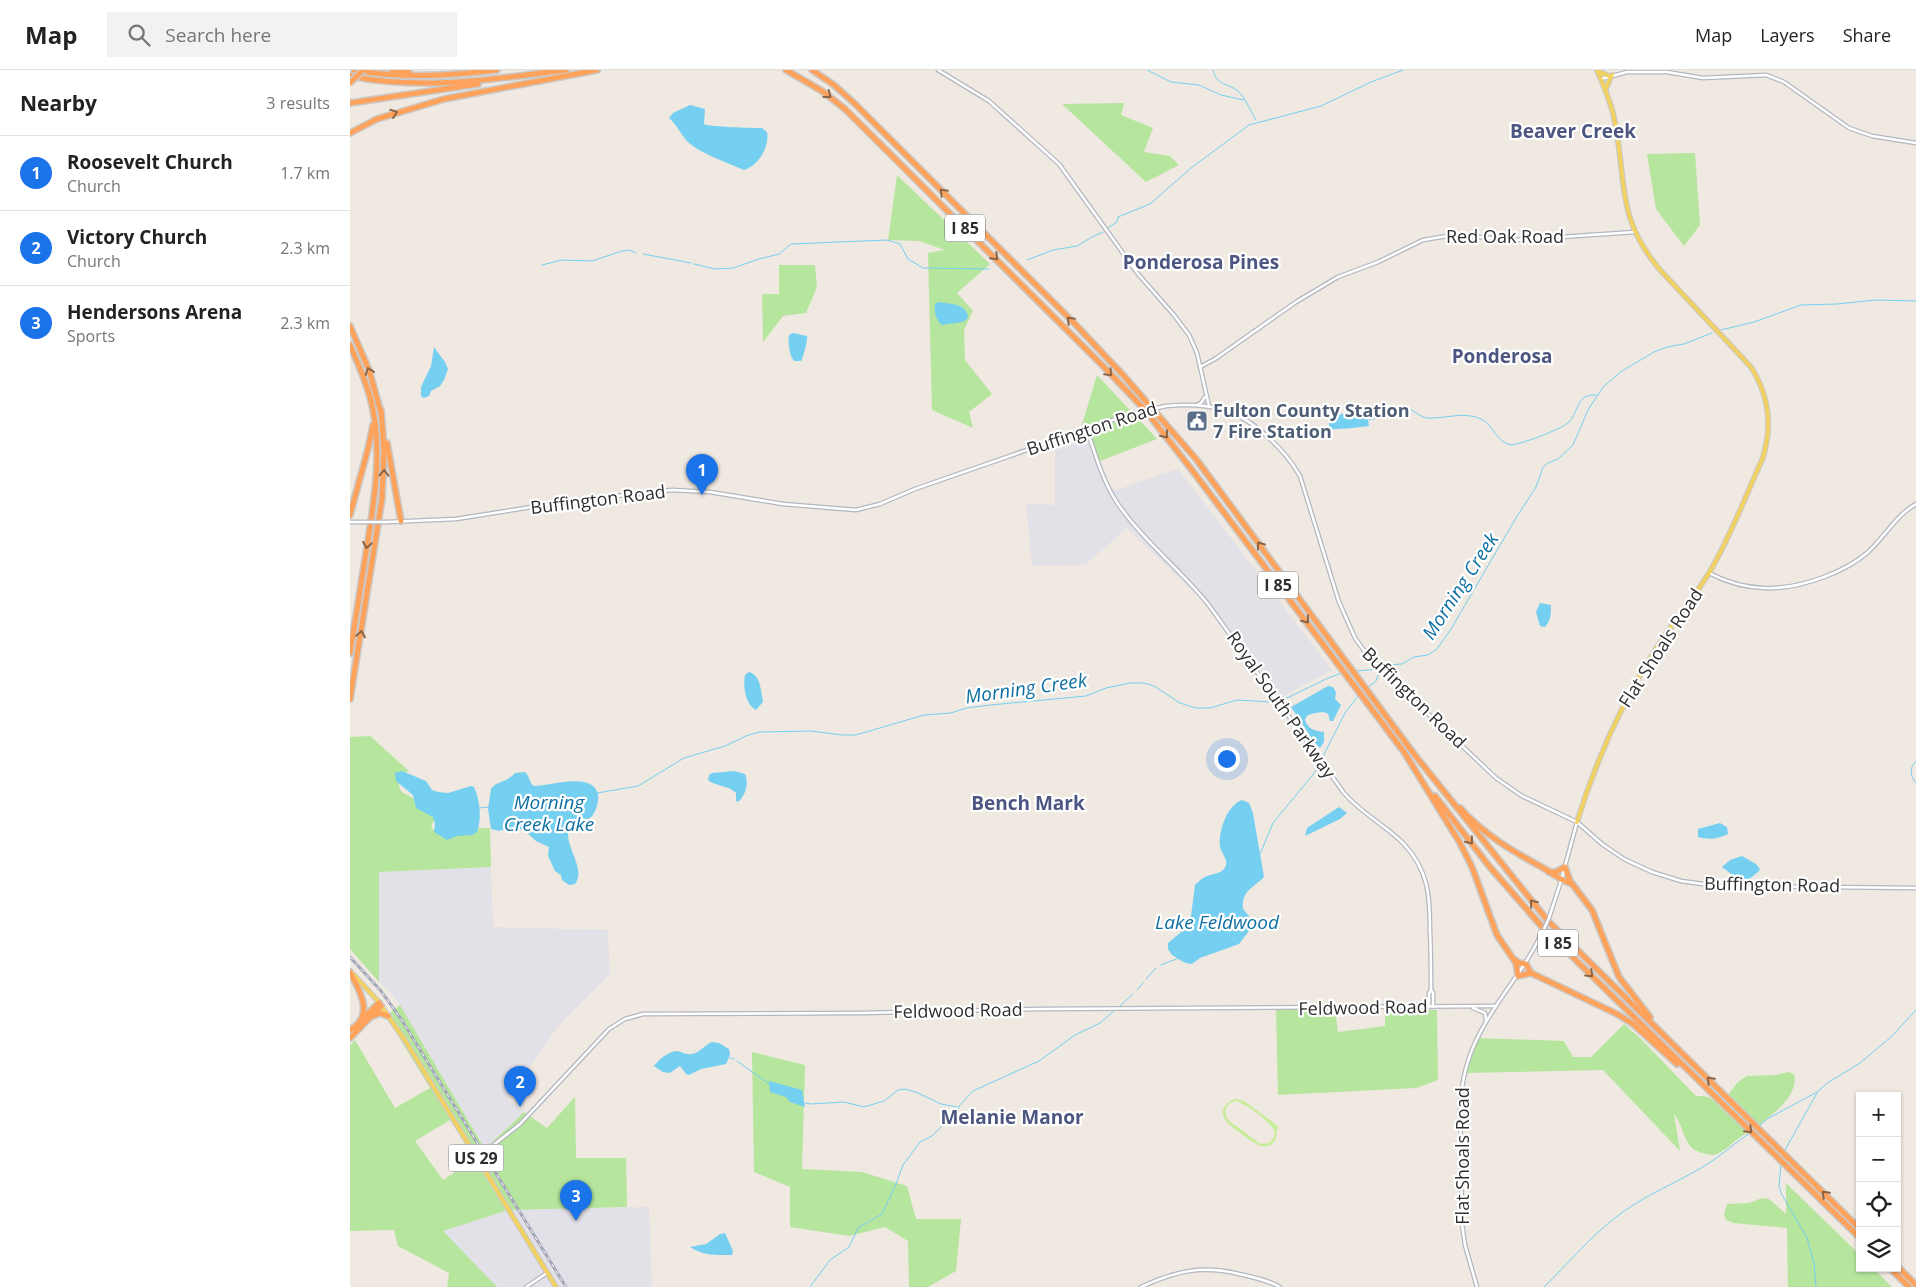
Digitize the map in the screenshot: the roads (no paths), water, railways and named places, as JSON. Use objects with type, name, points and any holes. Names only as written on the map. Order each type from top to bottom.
[{"type":"highway","points":[[354,70],[392,75],[437,75],[497,70]]},
{"type":"highway","points":[[350,83],[362,70]]},
{"type":"highway","points":[[392,70],[437,75]]},
{"type":"highway","points":[[350,103],[566,70]]},
{"type":"highway","points":[[350,133],[390,115],[444,99],[597,70]]},
{"type":"highway","name":"I 85","points":[[786,70],[822,91],[845,109],[1146,411],[1489,866],[1544,929],[1856,1234]]},
{"type":"highway","name":"I 85","points":[[812,70],[834,85],[860,109],[1074,323],[1133,386],[1196,459],[1414,754],[1548,921],[1858,1227]]},
{"type":"highway","points":[[350,76],[383,81],[432,83],[539,74]]},
{"type":"highway","points":[[350,325],[369,370],[381,410],[401,521]]},
{"type":"highway","points":[[350,345],[373,409],[377,438],[376,483],[350,653]]},
{"type":"highway","points":[[350,515],[372,434],[373,409]]},
{"type":"highway","points":[[350,699],[382,499],[384,449],[381,410]]},
{"type":"highway","points":[[1414,754],[1461,810],[1486,833],[1561,881],[1572,884]]},
{"type":"highway","points":[[1419,774],[1460,843],[1472,867],[1498,935],[1514,959],[1520,964],[1526,964],[1532,973],[1617,1014],[1633,1024],[1714,1096]]},
{"type":"highway","points":[[1549,872],[1556,872],[1565,867],[1572,884],[1592,910],[1619,977],[1666,1036]]},
{"type":"highway","points":[[1514,959],[1518,976],[1532,973]]},
{"type":"highway","points":[[350,972],[364,1003],[364,1011],[360,1022]]},
{"type":"highway","points":[[350,1038],[380,1004]]},
{"type":"highway","points":[[350,1030],[380,1004]]},
{"type":"highway","points":[[370,1017],[380,1013],[388,1016]]},
{"type":"highway","points":[[1901,1270],[1916,1285]]},
{"type":"highway","points":[[1894,1272],[1909,1287]]},
{"type":"main road","points":[[1597,70],[1610,76],[1605,90]]},
{"type":"main road","name":"Flat Shoals Road","points":[[1576,822],[1598,759],[1627,698],[1658,646],[1709,573],[1720,551],[1766,448],[1769,422],[1766,398],[1751,367],[1657,267],[1643,248],[1635,232],[1624,197],[1615,124],[1597,70]]},
{"type":"main road","name":"US 29","points":[[350,972],[380,1004],[388,1016],[556,1287]]},
{"type":"street","points":[[938,70],[989,101],[1059,164],[1138,274],[1184,327],[1194,344],[1209,406]]},
{"type":"street","points":[[1601,79],[1627,72],[1660,71],[1703,78],[1766,75],[1784,82],[1849,128],[1872,136],[1916,143]]},
{"type":"street","name":"Red Oak Road","points":[[1200,367],[1216,359],[1296,302],[1338,277],[1378,262],[1423,240],[1453,235],[1515,240],[1635,232]]},
{"type":"street","points":[[1196,405],[1202,403],[1206,395]]},
{"type":"street","name":"Buffington Road","points":[[350,522],[456,518],[570,501],[672,490],[710,492],[783,504],[856,510],[880,504],[915,489],[1130,414],[1166,406],[1209,406],[1234,413],[1254,424],[1296,468],[1307,494],[1345,617],[1355,638],[1368,656],[1503,784],[1522,796],[1576,822],[1622,858],[1652,872],[1681,881],[1718,886],[1916,888]]},
{"type":"street","name":"Royal South Parkway","points":[[1087,430],[1106,483],[1124,513],[1208,604],[1344,794],[1360,810],[1402,842],[1418,862],[1426,881],[1430,902],[1431,1007]]},
{"type":"street","points":[[1709,573],[1738,585],[1762,589],[1779,589],[1809,583],[1860,559],[1874,547],[1906,511],[1916,504]]},
{"type":"street","name":"Flat Shoals Road","points":[[1477,1287],[1465,1245],[1462,1224],[1460,1104],[1462,1084],[1468,1060],[1476,1040],[1496,1006],[1526,964],[1553,908],[1576,822]]},
{"type":"street","name":"Feldwood Road","points":[[476,1158],[486,1153],[520,1124],[609,1029],[625,1019],[643,1014],[1496,1006]]},
{"type":"street","points":[[1470,1007],[1485,1013],[1486,1022]]},
{"type":"street","points":[[1141,1287],[1175,1273],[1199,1269],[1224,1270],[1251,1276],[1280,1287]]},
{"type":"street","points":[[526,1287],[547,1273]]},
{"type":"water","points":[[690,105],[705,109],[704,124],[722,127],[762,128],[767,132],[767,144],[762,155],[754,164],[744,170],[691,145],[669,118],[673,113]]},
{"type":"water","points":[[938,302],[953,304],[965,309],[968,318],[963,322],[942,325],[935,313],[935,304]]},
{"type":"water","points":[[793,333],[807,336],[801,361],[794,361],[790,352],[789,335]]},
{"type":"water","points":[[434,347],[448,369],[440,386],[424,398],[421,396],[421,387],[431,366]]},
{"type":"water","points":[[1360,410],[1367,413],[1369,426],[1329,429],[1329,419],[1332,416]]},
{"type":"water","points":[[1540,603],[1551,605],[1550,619],[1545,627],[1540,626],[1536,612]]},
{"type":"water","points":[[749,672],[756,677],[761,689],[763,702],[756,710],[749,704],[744,684],[745,675]]},
{"type":"water","points":[[1328,686],[1333,687],[1336,692],[1335,699],[1341,705],[1333,721],[1330,721],[1328,714],[1324,712],[1308,715],[1305,719],[1312,729],[1324,732],[1324,742],[1320,748],[1291,707]]},
{"type":"water","points":[[402,771],[426,781],[432,790],[438,792],[448,793],[471,786],[474,787],[480,810],[477,832],[472,835],[457,836],[447,840],[434,832],[435,824],[433,817],[416,808],[413,795],[396,781],[395,773]]},
{"type":"water","points":[[734,771],[745,774],[747,781],[745,792],[738,802],[736,801],[736,793],[733,790],[708,780],[709,775],[712,773]]},
{"type":"water","name":"Morning Creek Lake","points":[[525,772],[534,786],[579,781],[594,787],[598,794],[597,806],[592,816],[589,819],[578,822],[568,833],[578,872],[575,884],[569,885],[562,880],[561,875],[555,871],[548,856],[549,847],[536,841],[524,830],[510,828],[499,831],[491,829],[488,809],[491,789],[515,773]]},
{"type":"water","name":"Lake Feldwood","points":[[1242,800],[1249,803],[1253,813],[1264,877],[1244,897],[1243,909],[1249,916],[1245,924],[1249,931],[1239,944],[1200,958],[1192,964],[1186,963],[1172,955],[1168,949],[1168,943],[1186,928],[1188,919],[1191,916],[1195,885],[1206,876],[1222,871],[1226,865],[1220,847],[1220,834],[1228,813],[1232,807]]},
{"type":"water","points":[[1339,807],[1347,813],[1340,819],[1305,836],[1307,828]]},
{"type":"water","points":[[1720,823],[1727,827],[1728,834],[1713,839],[1698,837],[1698,829]]},
{"type":"water","points":[[1742,856],[1756,864],[1760,869],[1747,881],[1738,879],[1722,867],[1730,860]]},
{"type":"water","points":[[712,1042],[719,1043],[729,1049],[730,1055],[726,1064],[701,1069],[689,1075],[680,1066],[670,1073],[663,1072],[654,1066],[671,1052],[677,1051],[692,1054]]},
{"type":"water","points":[[769,1081],[802,1090],[805,1107],[790,1102],[786,1097],[770,1092]]},
{"type":"water","points":[[725,1233],[733,1251],[732,1255],[715,1255],[690,1247],[706,1244],[720,1234]]},
{"type":"waterway","points":[[1147,70],[1171,82],[1199,85],[1221,95],[1244,100]]},
{"type":"waterway","points":[[1213,70],[1220,82],[1235,89],[1242,95],[1256,120]]},
{"type":"waterway","points":[[1108,228],[1117,222],[1118,217],[1150,204],[1191,168],[1249,125],[1321,106],[1371,82],[1403,70]]},
{"type":"waterway","points":[[1027,260],[1053,250],[1077,246],[1103,232]]},
{"type":"waterway","points":[[694,264],[715,269],[733,268],[779,254],[791,244],[887,240],[900,244],[908,259],[923,268],[989,269]]},
{"type":"waterway","points":[[542,265],[562,260],[592,261],[629,250],[636,253]]},
{"type":"waterway","points":[[643,254],[691,263]]},
{"type":"waterway","name":"Morning Creek","points":[[1721,330],[1754,322],[1801,305],[1876,300],[1916,301]]},
{"type":"waterway","name":"Morning Creek","points":[[1356,671],[1380,669],[1385,665],[1402,664],[1414,657],[1428,655],[1437,649],[1451,629],[1536,487],[1543,467],[1558,459],[1573,445],[1588,410],[1603,387],[1622,371],[1654,352],[1684,344],[1712,333]]},
{"type":"waterway","points":[[1369,420],[1396,410],[1406,409],[1427,418],[1461,415],[1475,417],[1489,425],[1502,441],[1512,445],[1525,442],[1564,426],[1572,418],[1584,397],[1596,395]]},
{"type":"waterway","points":[[1367,688],[1376,681],[1380,670]]},
{"type":"waterway","name":"Morning Creek","points":[[597,793],[638,786],[684,758],[725,746],[759,732],[811,731],[856,735],[924,715],[951,713],[966,708],[990,705],[1086,696],[1106,688],[1130,683],[1144,683],[1154,686],[1180,703],[1196,708],[1210,708],[1237,700],[1272,702],[1289,697],[1342,673]]},
{"type":"waterway","points":[[1260,854],[1273,823],[1315,772],[1345,713],[1358,696]]},
{"type":"waterway","points":[[1916,761],[1912,766],[1911,772],[1912,778],[1916,783]]},
{"type":"waterway","name":"Morning Creek","points":[[479,808],[489,807]]},
{"type":"waterway","points":[[1161,965],[1179,958]]},
{"type":"waterway","points":[[1146,979],[1156,968]]},
{"type":"waterway","points":[[1137,990],[1143,983]]},
{"type":"waterway","points":[[1119,1007],[1133,994]]},
{"type":"waterway","points":[[810,1287],[830,1260],[849,1247],[858,1228],[882,1214],[903,1165],[920,1142],[932,1136],[958,1114],[959,1106],[973,1091],[1039,1061],[1075,1035],[1100,1023],[1115,1010]]},
{"type":"waterway","points":[[1759,1126],[1767,1119],[1817,1092],[1829,1082],[1860,1063],[1892,1036],[1916,1010]]},
{"type":"waterway","points":[[730,1058],[734,1059]]},
{"type":"waterway","points":[[737,1061],[769,1084]]},
{"type":"waterway","points":[[805,1103],[844,1102],[864,1107],[884,1101],[898,1090],[905,1089],[941,1104],[957,1107]]},
{"type":"waterway","points":[[1785,1150],[1817,1093]]},
{"type":"waterway","points":[[1544,1287],[1596,1234],[1625,1211],[1646,1197],[1708,1164],[1750,1133]]},
{"type":"waterway","points":[[1781,1164],[1779,1186],[1781,1193],[1807,1238],[1814,1263],[1816,1287]]},
{"type":"railway","points":[[350,957],[381,991],[401,1019],[566,1287]]},
{"type":"place","name":"Fulton County Station 7 Fire Station","points":[[1197,421]]},
{"type":"place","name":"Roosevelt Church","points":[[702,495]]},
{"type":"place","name":"Victory Church","points":[[520,1107]]},
{"type":"place","name":"Hendersons Arena","points":[[576,1221]]},
{"type":"district","name":"Beaver Creek","points":[[1573,131]]},
{"type":"district","name":"Ponderosa Pines","points":[[1201,262]]},
{"type":"district","name":"Ponderosa","points":[[1502,356]]},
{"type":"district","name":"Bench Mark","points":[[1028,803]]},
{"type":"district","name":"Melanie Manor","points":[[1012,1117]]}]
